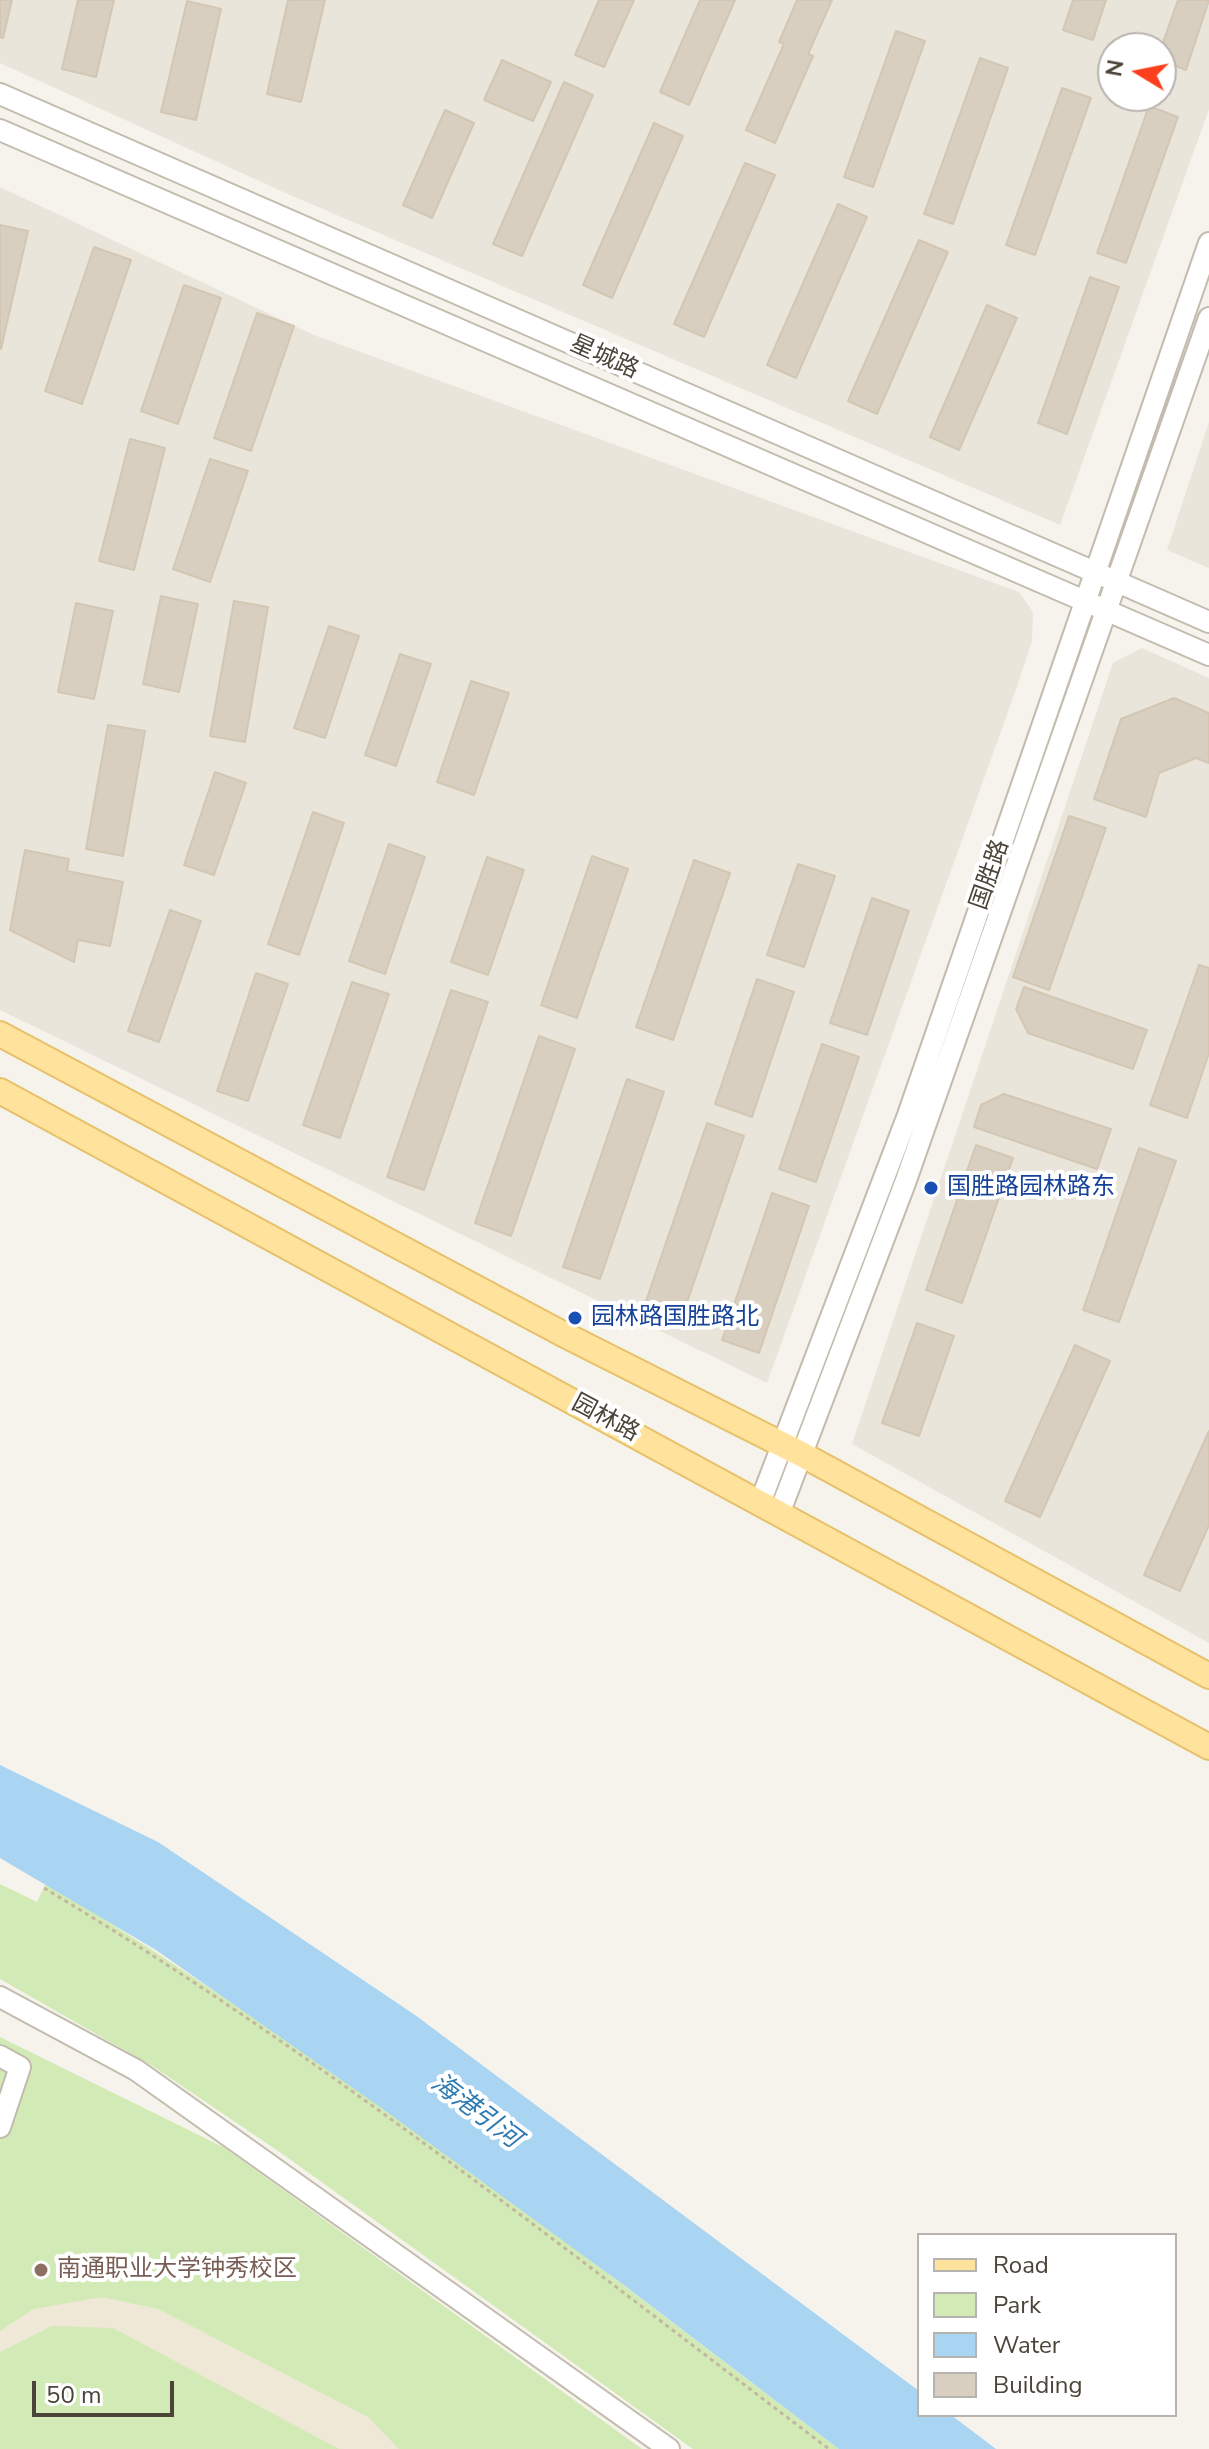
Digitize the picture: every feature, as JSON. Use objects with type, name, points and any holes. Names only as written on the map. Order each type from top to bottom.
[{"type":"main road","points":[[0,1034],[561,1333],[793,1450],[1209,1676]]},
{"type":"main road","name":"园林路","points":[[0,1091],[1209,1747]]},
{"type":"street","name":"星城路","points":[[0,94],[1209,622]]},
{"type":"street","name":"星城路","points":[[0,130],[673,419],[1209,655]]},
{"type":"street","name":"国胜路","points":[[793,1450],[1209,243]]},
{"type":"street","name":"国胜路","points":[[770,1508],[911,1168],[1109,612],[1209,318]]},
{"type":"street","points":[[0,1997],[136,2070],[669,2449]]},
{"type":"street","points":[[0,2056],[20,2067],[0,2127]]},
{"type":"path","points":[[44,1888],[157,1955],[337,2079],[829,2449]]},
{"type":"shaded area","points":[[0,0],[1209,0],[1209,109],[1060,525],[290,195],[0,63]]},
{"type":"shaded area","points":[[0,187],[314,335],[1019,592],[1033,612],[1032,641],[1014,695],[767,1383],[0,1010]]},
{"type":"shaded area","points":[[1209,422],[1209,568],[1167,550]]},
{"type":"shaded area","points":[[1142,648],[1209,678],[1209,1643],[852,1444],[1113,663]]},
{"type":"shaded area","name":"南通职业大学钟秀校区","points":[[0,2037],[5,2230],[430,2449],[0,2449]]},
{"type":"green space","points":[[46,1883],[149,1948],[351,2085],[839,2449],[693,2449],[284,2155],[154,2067],[0,1979],[0,1884],[37,1902]]},
{"type":"green space","points":[[0,2037],[225,2148],[642,2449],[399,2449],[368,2417],[158,2309],[102,2297],[33,2309],[0,2331]]},
{"type":"green space","points":[[52,2326],[113,2328],[339,2449],[0,2449],[0,2352]]},
{"type":"water","name":"海港引河","points":[[0,1765],[158,1842],[415,2015],[917,2390],[917,2417],[954,2417],[996,2449],[839,2449],[625,2286],[380,2107],[156,1950],[0,1858]]},
{"type":"building","points":[[0,0],[12,0],[3,38],[0,37]]},
{"type":"building","points":[[78,0],[114,0],[96,77],[62,69]]},
{"type":"building","points":[[288,0],[325,0],[301,102],[267,94]]},
{"type":"building","points":[[599,0],[634,0],[604,67],[575,55]]},
{"type":"building","points":[[700,0],[735,0],[689,105],[660,92]]},
{"type":"building","points":[[797,0],[832,0],[808,54],[813,56],[775,143],[746,130],[784,44],[779,42]]},
{"type":"building","points":[[1073,0],[1106,0],[1093,40],[1063,30]]},
{"type":"building","points":[[1178,0],[1209,0],[1186,70],[1177,66],[1177,32],[1167,32]]},
{"type":"building","points":[[187,1],[221,9],[196,120],[161,112]]},
{"type":"building","points":[[896,31],[925,41],[873,187],[844,177]]},
{"type":"building","points":[[980,58],[1008,68],[953,224],[924,214]]},
{"type":"building","points":[[502,60],[551,82],[533,121],[484,100]]},
{"type":"building","points":[[564,82],[593,95],[522,256],[493,244]]},
{"type":"building","points":[[1062,88],[1091,98],[1035,255],[1006,245]]},
{"type":"building","points":[[445,110],[474,123],[432,218],[403,205]]},
{"type":"building","points":[[1147,112],[1165,112],[1178,117],[1126,263],[1097,253]]},
{"type":"building","points":[[654,123],[683,136],[612,298],[583,285]]},
{"type":"building","points":[[745,163],[775,175],[704,337],[674,324]]},
{"type":"building","points":[[838,204],[867,217],[796,378],[767,365]]},
{"type":"building","points":[[0,225],[28,231],[1,349],[0,348]]},
{"type":"building","points":[[919,240],[948,252],[877,414],[848,401]]},
{"type":"building","points":[[94,247],[131,260],[82,404],[45,391]]},
{"type":"building","points":[[1090,277],[1119,287],[1067,434],[1038,423]]},
{"type":"building","points":[[184,285],[221,298],[178,424],[141,411]]},
{"type":"building","points":[[987,305],[1017,318],[959,450],[930,437]]},
{"type":"building","points":[[257,313],[294,326],[251,451],[214,438]]},
{"type":"building","points":[[130,439],[165,448],[134,570],[99,561]]},
{"type":"building","points":[[210,459],[248,471],[210,582],[173,569]]},
{"type":"building","points":[[161,596],[198,604],[179,692],[143,684]]},
{"type":"building","points":[[234,601],[268,607],[245,742],[210,736]]},
{"type":"building","points":[[76,603],[113,611],[94,699],[58,692]]},
{"type":"building","points":[[329,626],[359,636],[325,738],[294,728]]},
{"type":"building","points":[[400,654],[431,664],[396,766],[365,755]]},
{"type":"building","points":[[471,681],[509,693],[474,795],[437,782]]},
{"type":"building","points":[[1174,698],[1209,713],[1209,763],[1196,758],[1159,773],[1146,817],[1094,799],[1121,719]]},
{"type":"building","points":[[108,725],[145,731],[123,856],[86,849]]},
{"type":"building","points":[[215,772],[246,783],[214,875],[184,865]]},
{"type":"building","points":[[313,812],[344,823],[299,955],[268,944]]},
{"type":"building","points":[[1069,816],[1106,828],[1049,990],[1013,977]]},
{"type":"building","points":[[389,844],[425,857],[385,974],[349,961]]},
{"type":"building","points":[[25,850],[69,859],[67,871],[123,882],[110,946],[78,940],[74,962],[10,930]]},
{"type":"building","points":[[592,856],[628,869],[577,1018],[541,1005]]},
{"type":"building","points":[[487,857],[524,870],[488,975],[451,962]]},
{"type":"building","points":[[694,860],[730,873],[673,1040],[636,1027]]},
{"type":"building","points":[[798,864],[835,876],[804,967],[767,955]]},
{"type":"building","points":[[872,898],[909,911],[867,1035],[830,1023]]},
{"type":"building","points":[[170,910],[201,921],[159,1042],[128,1031]]},
{"type":"building","points":[[1199,965],[1209,968],[1209,1053],[1187,1118],[1150,1105]]},
{"type":"building","points":[[256,973],[288,984],[248,1101],[217,1091]]},
{"type":"building","points":[[757,979],[794,992],[752,1117],[715,1104]]},
{"type":"building","points":[[352,982],[389,994],[340,1138],[303,1125]]},
{"type":"building","points":[[1024,987],[1147,1030],[1133,1069],[1028,1033],[1016,1009]]},
{"type":"building","points":[[451,990],[488,1002],[424,1190],[387,1177]]},
{"type":"building","points":[[539,1036],[575,1049],[511,1236],[475,1223]]},
{"type":"building","points":[[822,1044],[859,1057],[816,1182],[779,1169]]},
{"type":"building","points":[[627,1079],[664,1092],[600,1279],[563,1267]]},
{"type":"building","points":[[1004,1094],[1111,1129],[1097,1169],[974,1127],[981,1105]]},
{"type":"building","points":[[707,1123],[744,1136],[681,1320],[644,1307]]},
{"type":"building","points":[[976,1145],[1013,1158],[962,1303],[926,1290]]},
{"type":"building","points":[[1139,1148],[1176,1161],[1119,1322],[1083,1310]]},
{"type":"building","points":[[772,1193],[809,1206],[759,1353],[722,1340]]},
{"type":"building","points":[[917,1323],[954,1336],[919,1436],[882,1423]]},
{"type":"building","points":[[1075,1345],[1110,1361],[1040,1517],[1005,1501]]},
{"type":"building","points":[[1209,1431],[1209,1525],[1180,1591],[1144,1575]]},
{"type":"place","name":"国胜路园林路东","points":[[931,1188]]},
{"type":"place","name":"园林路国胜路北","points":[[575,1318]]},
{"type":"place","name":"南通职业大学钟秀校区","points":[[41,2270]]}]
